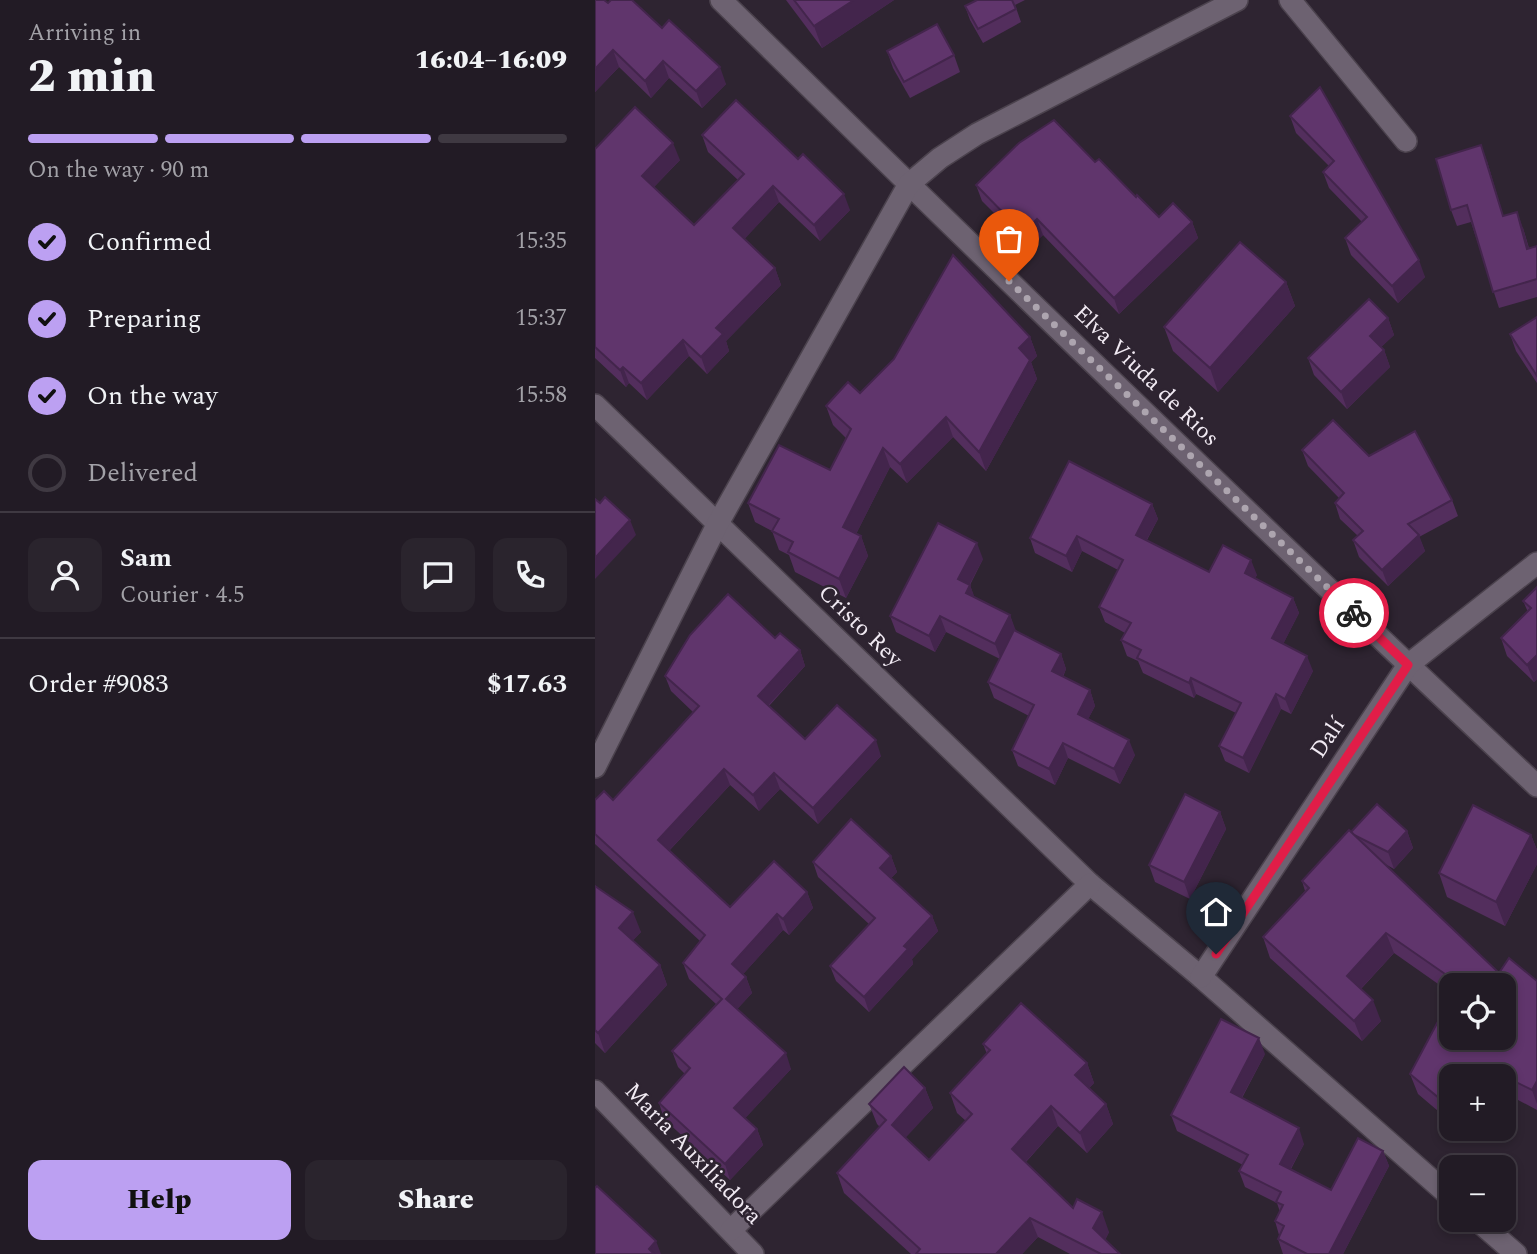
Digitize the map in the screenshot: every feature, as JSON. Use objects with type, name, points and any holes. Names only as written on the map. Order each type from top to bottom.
[{"type":"street","name":"Elva Viuda de Rios","points":[[721,0],[1408,665],[1537,786]]},
{"type":"street","points":[[595,767],[717,524],[909,184],[940,158],[977,134],[1237,0]]},
{"type":"street","points":[[1290,0],[1406,141]]},
{"type":"street","name":"Cristo Rey","points":[[595,405],[1090,884],[1201,977],[1439,1185]]},
{"type":"street","name":"Dalí","points":[[1201,977],[1408,665],[1537,563]]},
{"type":"street","points":[[731,1230],[1090,884]]},
{"type":"street","name":"Maria Auxiliadora","points":[[595,1091],[753,1254]]},
{"type":"street","points":[[1491,1232],[1516,1254]]},
{"type":"building","points":[[595,0],[608,3],[611,0],[632,0],[662,28],[669,20],[720,67],[696,91],[663,61],[645,81],[613,50],[595,69]]},
{"type":"building","points":[[794,0],[854,0],[814,26]]},
{"type":"building","points":[[977,0],[1012,0],[1016,9],[978,29],[965,6]]},
{"type":"building","points":[[937,24],[954,55],[904,82],[887,51]]},
{"type":"building","points":[[1320,87],[1419,260],[1392,286],[1345,238],[1367,217],[1323,172],[1334,161],[1290,116]]},
{"type":"building","points":[[736,100],[798,159],[803,154],[844,194],[814,225],[773,186],[733,228],[775,268],[716,328],[723,334],[701,357],[683,340],[641,383],[623,367],[620,370],[595,347],[595,149],[635,107],[673,143],[642,176],[694,225],[744,174],[702,135]]},
{"type":"building","points":[[1054,120],[1095,162],[1099,159],[1159,217],[1173,203],[1192,222],[1114,298],[1037,219],[1023,233],[976,185],[1019,143]]},
{"type":"building","points":[[1481,145],[1503,216],[1517,212],[1527,249],[1537,246],[1537,279],[1493,292],[1467,205],[1451,210],[1436,159]]},
{"type":"building","points":[[1240,242],[1286,282],[1210,368],[1164,327]]},
{"type":"building","points":[[953,255],[1030,337],[1019,348],[1030,360],[979,452],[946,417],[900,464],[883,448],[843,527],[861,536],[839,579],[788,552],[793,542],[772,531],[779,519],[748,503],[779,445],[830,470],[851,429],[826,406],[848,382],[860,393],[894,359]]},
{"type":"building","points":[[1369,299],[1388,318],[1370,336],[1384,350],[1341,392],[1308,358]]},
{"type":"building","points":[[1537,317],[1537,376],[1510,334]]},
{"type":"building","points":[[1333,420],[1369,456],[1415,431],[1452,500],[1408,524],[1419,535],[1382,570],[1353,540],[1363,531],[1335,503],[1344,493],[1302,450]]},
{"type":"building","points":[[1069,461],[1152,504],[1136,535],[1209,572],[1223,545],[1251,560],[1245,573],[1293,598],[1272,638],[1307,656],[1285,699],[1276,694],[1243,758],[1219,746],[1241,703],[1191,678],[1189,683],[1137,658],[1141,650],[1121,640],[1131,623],[1099,607],[1123,560],[1077,536],[1066,556],[1030,538]]},
{"type":"building","points":[[605,497],[630,520],[595,558],[595,499],[600,503]]},
{"type":"building","points":[[938,523],[977,543],[958,579],[970,585],[966,593],[1010,615],[995,644],[940,616],[929,636],[890,616]]},
{"type":"building","points":[[1537,587],[1537,655],[1527,665],[1501,638],[1531,608],[1523,601]]},
{"type":"building","points":[[728,594],[775,638],[780,633],[800,650],[758,696],[805,739],[837,705],[876,740],[813,808],[774,773],[753,795],[724,769],[658,840],[730,907],[774,861],[807,892],[783,919],[777,914],[732,964],[746,977],[726,999],[786,1053],[734,1108],[757,1129],[725,1164],[659,1103],[690,1068],[672,1051],[722,999],[683,963],[705,935],[595,834],[595,800],[604,791],[613,800],[699,706],[665,676],[690,635]]},
{"type":"building","points":[[1014,630],[1061,654],[1052,671],[1090,690],[1078,714],[1129,740],[1114,769],[1063,743],[1049,769],[1012,750],[1034,705],[988,682]]},
{"type":"building","points":[[1185,794],[1220,812],[1184,882],[1149,865]]},
{"type":"building","points":[[1377,804],[1407,831],[1388,852],[1351,832]]},
{"type":"building","points":[[1473,805],[1531,835],[1496,902],[1439,873]]},
{"type":"building","points":[[851,819],[891,856],[880,868],[932,916],[904,946],[908,949],[864,997],[830,966],[875,918],[813,862]]},
{"type":"building","points":[[1349,830],[1499,973],[1444,973],[1386,933],[1347,976],[1373,1000],[1354,1021],[1263,937],[1309,888],[1302,881]]},
{"type":"building","points":[[595,886],[633,912],[619,928],[660,965],[598,1033],[595,1030]]},
{"type":"building","points":[[1509,958],[1537,981],[1537,1081],[1532,1090],[1516,1082],[1516,1064],[1439,1064],[1439,1098],[1410,1074],[1439,1020],[1439,1050],[1516,1050],[1516,973],[1499,973]]},
{"type":"building","points":[[1021,1003],[1087,1063],[1075,1075],[1106,1104],[1080,1133],[1051,1106],[1012,1149],[1073,1208],[1077,1199],[1102,1212],[1093,1228],[1120,1254],[1101,1254],[1030,1218],[996,1254],[916,1254],[920,1249],[837,1173],[886,1120],[869,1104],[904,1067],[925,1088],[892,1125],[929,1160],[972,1114],[950,1093],[990,1050],[983,1044]]},
{"type":"building","points":[[1221,1019],[1259,1038],[1231,1092],[1299,1128],[1280,1164],[1331,1190],[1358,1138],[1383,1151],[1329,1254],[1307,1254],[1278,1239],[1284,1226],[1275,1221],[1283,1205],[1276,1202],[1281,1192],[1239,1171],[1248,1155],[1171,1115]]},
{"type":"building","points":[[597,1186],[656,1241],[649,1249],[654,1254],[595,1254]]},
{"type":"way so far","points":[[1009,281],[1354,613]]},
{"type":"route","points":[[1216,954],[1408,665],[1354,613]]}]
